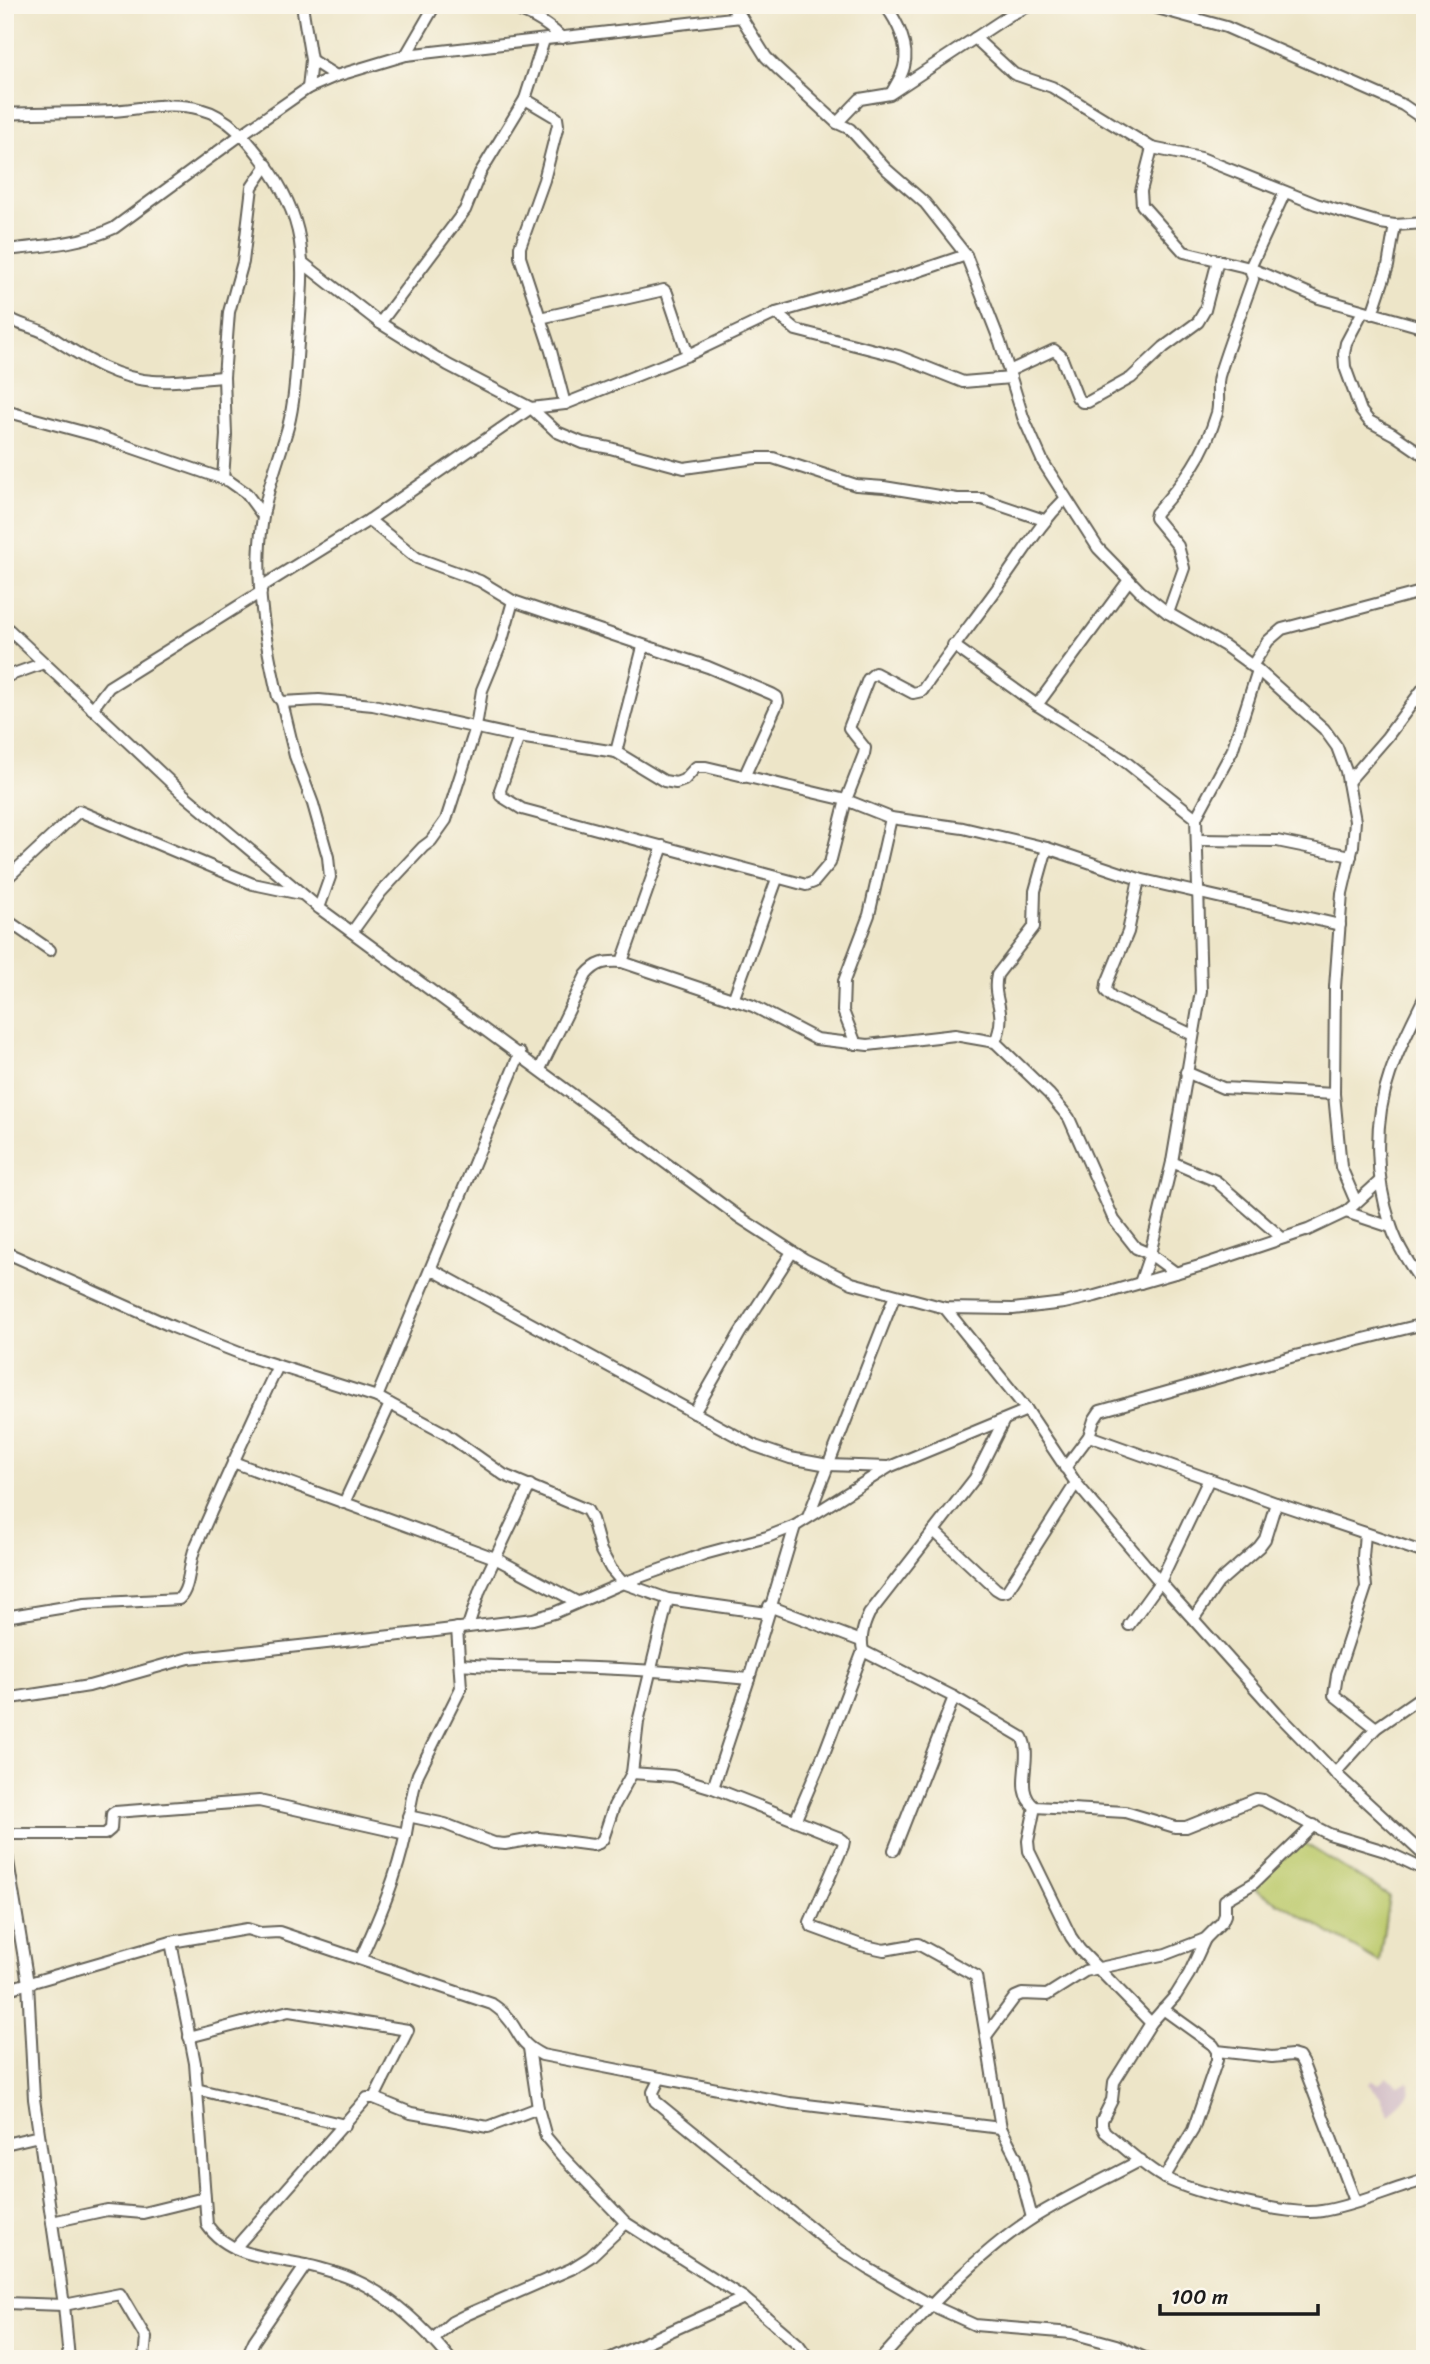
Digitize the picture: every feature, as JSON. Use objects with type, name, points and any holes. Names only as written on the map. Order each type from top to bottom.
[{"type":"street","points":[[302,5],[312,60],[308,89]]},
{"type":"street","points":[[406,55],[435,5]]},
{"type":"street","points":[[503,5],[545,21],[562,38]]},
{"type":"street","points":[[730,5],[741,17],[766,57],[837,123],[850,129],[887,169],[925,203],[965,255],[1000,342],[1023,417],[1043,463],[1098,548],[1129,580],[1168,613],[1226,646],[1255,668],[1324,729],[1337,747],[1348,782],[1355,821],[1351,856],[1342,893],[1335,987],[1334,1094],[1341,1167],[1356,1202]]},
{"type":"street","points":[[885,5],[900,33],[905,53],[905,65],[890,94]]},
{"type":"street","points":[[837,123],[860,99],[890,94],[1031,5]]},
{"type":"street","points":[[1146,5],[1226,27],[1403,104],[1425,120]]},
{"type":"street","points":[[5,250],[97,236],[114,228],[242,134],[308,89],[336,76],[406,55],[741,17]]},
{"type":"street","points":[[975,38],[1014,74],[1052,87],[1152,148],[1201,158],[1316,204],[1380,223],[1425,223]]},
{"type":"street","points":[[380,323],[459,220],[480,173],[525,99],[544,40]]},
{"type":"street","points":[[312,60],[336,76]]},
{"type":"street","points":[[525,99],[552,113],[557,118],[558,125],[544,180],[520,247],[520,257],[565,404]]},
{"type":"street","points":[[5,114],[112,111],[167,104],[199,108],[212,113],[242,134],[279,182],[291,206],[298,229],[303,263],[293,404],[263,516],[261,589],[265,643],[278,697],[282,702],[295,756],[313,804],[328,857],[330,877],[319,908]]},
{"type":"street","points":[[1152,148],[1141,191],[1142,205],[1184,252],[1250,268],[1319,298],[1425,328]]},
{"type":"street","points":[[223,479],[229,312],[243,262],[248,200],[256,178],[267,166]]},
{"type":"street","points":[[1168,613],[1184,568],[1178,545],[1155,517],[1156,513],[1194,467],[1217,411],[1218,379],[1253,279],[1250,268],[1285,192]]},
{"type":"street","points":[[1395,225],[1388,266],[1368,313],[1346,343],[1345,367],[1362,411],[1369,421],[1425,456]]},
{"type":"street","points":[[92,709],[109,687],[369,520],[531,408],[565,404],[688,355],[776,313],[907,275],[965,255]]},
{"type":"street","points":[[776,313],[796,330],[898,356],[963,382],[1010,375],[1054,350],[1061,356],[1077,397],[1082,402],[1131,378],[1164,347],[1198,322],[1205,310],[1218,261]]},
{"type":"street","points":[[303,263],[380,323],[448,365],[531,408],[557,432],[569,438],[684,468],[773,458],[856,485],[957,499],[982,499],[1044,520]]},
{"type":"street","points":[[540,318],[664,290],[688,355]]},
{"type":"street","points":[[5,315],[40,331],[82,358],[124,375],[156,382],[225,377]]},
{"type":"street","points":[[5,411],[107,439],[223,479],[239,486],[263,516]]},
{"type":"street","points":[[519,737],[500,790],[501,796],[507,802],[597,831],[663,846],[777,879],[806,885],[814,882],[830,863],[846,800],[865,748],[849,728],[868,679],[875,673],[913,694],[922,691],[1044,520],[1065,499]]},
{"type":"street","points":[[369,520],[417,558],[480,581],[513,601],[708,667],[777,697],[778,702],[744,777]]},
{"type":"street","points":[[1037,705],[1129,580]]},
{"type":"street","points":[[1140,1283],[1150,1254],[1172,1162],[1202,974],[1196,818],[1232,751],[1255,668],[1268,641],[1282,629],[1425,591]]},
{"type":"street","points":[[352,932],[391,881],[439,832],[446,820],[476,727],[482,690],[501,644],[513,601]]},
{"type":"street","points":[[5,626],[181,793],[319,908],[520,1053],[729,1210],[792,1252],[852,1283],[945,1308],[989,1310],[1040,1307],[1095,1296],[1308,1230],[1346,1212],[1380,1181]]},
{"type":"street","points":[[953,645],[1037,705],[1122,759],[1196,818]]},
{"type":"street","points":[[616,752],[643,647]]},
{"type":"street","points":[[5,677],[44,663]]},
{"type":"street","points":[[1348,782],[1375,752],[1425,686]]},
{"type":"street","points":[[282,702],[320,700],[373,705],[519,737],[616,752],[664,781],[676,783],[684,780],[696,767],[701,767],[846,800],[891,818],[963,828],[1047,848],[1139,879],[1340,925]]},
{"type":"street","points":[[5,880],[79,811],[253,884],[304,895]]},
{"type":"street","points":[[856,1044],[843,1011],[844,981],[869,915],[891,818]]},
{"type":"street","points":[[1198,840],[1277,841],[1351,856]]},
{"type":"street","points":[[622,962],[663,846]]},
{"type":"street","points":[[995,1042],[1002,1019],[995,984],[997,975],[1034,927],[1035,891],[1047,848]]},
{"type":"street","points":[[733,1000],[777,879]]},
{"type":"street","points":[[1139,879],[1128,932],[1106,991],[1112,997],[1193,1035]]},
{"type":"street","points":[[5,919],[50,950]]},
{"type":"street","points":[[540,1069],[586,975],[604,961],[622,962],[753,1006],[816,1039],[884,1044],[955,1035],[995,1042],[1049,1094],[1069,1118],[1114,1220],[1136,1248],[1150,1254],[1175,1273]]},
{"type":"street","points":[[1425,996],[1390,1074],[1382,1100],[1378,1151],[1380,1181],[1391,1227],[1410,1265],[1425,1287]]},
{"type":"street","points":[[377,1397],[520,1053]]},
{"type":"street","points":[[1186,1072],[1223,1088],[1334,1094]]},
{"type":"street","points":[[1172,1162],[1216,1181],[1282,1238]]},
{"type":"street","points":[[1346,1212],[1391,1227]]},
{"type":"street","points":[[5,1252],[173,1327],[278,1366],[377,1397],[446,1434],[504,1475],[587,1510],[601,1551],[623,1583],[668,1599],[768,1610],[862,1646],[1022,1737],[1027,1746],[1024,1793],[1028,1802],[1035,1807],[1125,1812],[1175,1827],[1186,1827],[1256,1799],[1263,1800],[1339,1838],[1396,1855],[1425,1870]]},
{"type":"street","points":[[694,1413],[740,1333],[792,1252]]},
{"type":"street","points":[[431,1269],[755,1446],[790,1458],[828,1465],[889,1467]]},
{"type":"street","points":[[808,1517],[895,1295]]},
{"type":"street","points":[[945,1308],[1027,1410],[1076,1483],[1160,1582],[1279,1715],[1335,1773],[1425,1856]]},
{"type":"street","points":[[1065,1468],[1088,1436],[1101,1411],[1291,1357],[1424,1325],[1425,1311]]},
{"type":"street","points":[[5,1617],[84,1604],[179,1600],[185,1590],[194,1549],[207,1527],[233,1462],[278,1366]]},
{"type":"street","points":[[344,1503],[390,1404]]},
{"type":"street","points":[[5,1699],[89,1686],[201,1657],[554,1614],[623,1583],[794,1526],[889,1467],[1027,1410]]},
{"type":"street","points":[[796,1819],[825,1751],[862,1646],[863,1628],[869,1614],[975,1478],[1004,1420]]},
{"type":"street","points":[[1088,1436],[1424,1553],[1425,1547]]},
{"type":"street","points":[[233,1462],[495,1558],[577,1602]]},
{"type":"street","points":[[1129,1625],[1160,1582],[1209,1479]]},
{"type":"street","points":[[934,1531],[996,1589],[1007,1591],[1076,1483]]},
{"type":"street","points":[[361,1958],[384,1908],[406,1834],[418,1774],[461,1688],[463,1627],[530,1485]]},
{"type":"street","points":[[1194,1618],[1218,1583],[1265,1539],[1276,1503]]},
{"type":"street","points":[[713,1788],[749,1679],[794,1526]]},
{"type":"street","points":[[1365,1533],[1363,1557],[1366,1587],[1337,1675],[1334,1695],[1376,1728]]},
{"type":"street","points":[[408,1816],[445,1824],[494,1843],[505,1844],[540,1838],[593,1845],[599,1843],[603,1839],[614,1806],[632,1773],[638,1722],[668,1599]]},
{"type":"street","points":[[460,1664],[516,1668],[652,1670],[749,1679]]},
{"type":"street","points":[[1335,1773],[1376,1728],[1425,1694]]},
{"type":"street","points":[[894,1850],[954,1697]]},
{"type":"street","points":[[632,1773],[673,1776],[713,1788],[796,1819],[844,1841],[810,1922],[812,1927],[860,1945],[884,1950],[918,1944],[976,1976],[1001,2128],[1016,2157],[1032,2218]]},
{"type":"street","points":[[5,1834],[105,1834],[111,1829],[112,1814],[115,1812],[248,1801],[406,1834]]},
{"type":"street","points":[[1035,1807],[1028,1841],[1029,1851],[1071,1937],[1097,1969],[1151,2023]]},
{"type":"street","points":[[1314,1825],[1254,1883],[1225,1900],[1222,1922],[1205,1939],[1189,1974],[1151,2023],[1114,2082],[1112,2100],[1102,2126],[1164,2178],[1219,2196],[1286,2211],[1323,2211],[1424,2178]]},
{"type":"street","points":[[1396,1855],[1406,1839]]},
{"type":"street","points":[[5,1843],[28,1983],[32,2076],[69,2359]]},
{"type":"street","points":[[5,1990],[171,1942],[247,1929],[260,1933],[279,1932],[492,2004],[506,2015],[528,2049],[542,2055],[790,2102],[1001,2128]]},
{"type":"street","points":[[986,2036],[1015,1997],[1022,1994],[1047,1994],[1086,1971],[1166,1955],[1205,1939]]},
{"type":"street","points":[[171,1942],[195,2063],[207,2225],[215,2236],[235,2249],[319,2267],[364,2284],[397,2306],[432,2340],[443,2356]]},
{"type":"street","points":[[1163,2010],[1213,2045],[1217,2051],[1217,2060],[1193,2130],[1164,2178]]},
{"type":"street","points":[[189,2037],[289,2011],[408,2030],[374,2098]]},
{"type":"street","points":[[528,2049],[545,2137],[626,2223],[744,2298],[798,2344],[809,2359]]},
{"type":"street","points":[[1217,2051],[1272,2057],[1292,2054],[1299,2057],[1355,2201]]},
{"type":"street","points":[[660,2078],[653,2092],[655,2101],[699,2139],[831,2244],[931,2305],[975,2325],[1072,2333],[1116,2344],[1147,2359]]},
{"type":"street","points":[[196,2090],[345,2124]]},
{"type":"street","points":[[235,2249],[367,2098],[374,2098],[411,2113],[480,2127],[488,2127],[538,2108]]},
{"type":"street","points":[[5,2144],[39,2136]]},
{"type":"street","points":[[881,2359],[931,2305],[1032,2218],[1141,2160]]},
{"type":"street","points":[[51,2222],[107,2210],[143,2213],[204,2198]]},
{"type":"street","points":[[432,2340],[452,2322],[590,2258],[626,2223]]},
{"type":"street","points":[[246,2359],[254,2341],[306,2265]]},
{"type":"street","points":[[5,2303],[64,2305],[120,2294],[146,2338],[144,2359]]},
{"type":"street","points":[[609,2359],[744,2298]]},
{"type":"shaded area","points":[[1387,2077],[1398,2085],[1408,2082],[1411,2091],[1389,2116],[1380,2096],[1369,2084],[1372,2080],[1379,2084]]},
{"type":"green space","points":[[1298,1839],[1389,1896],[1379,1962],[1255,1889]]}]
